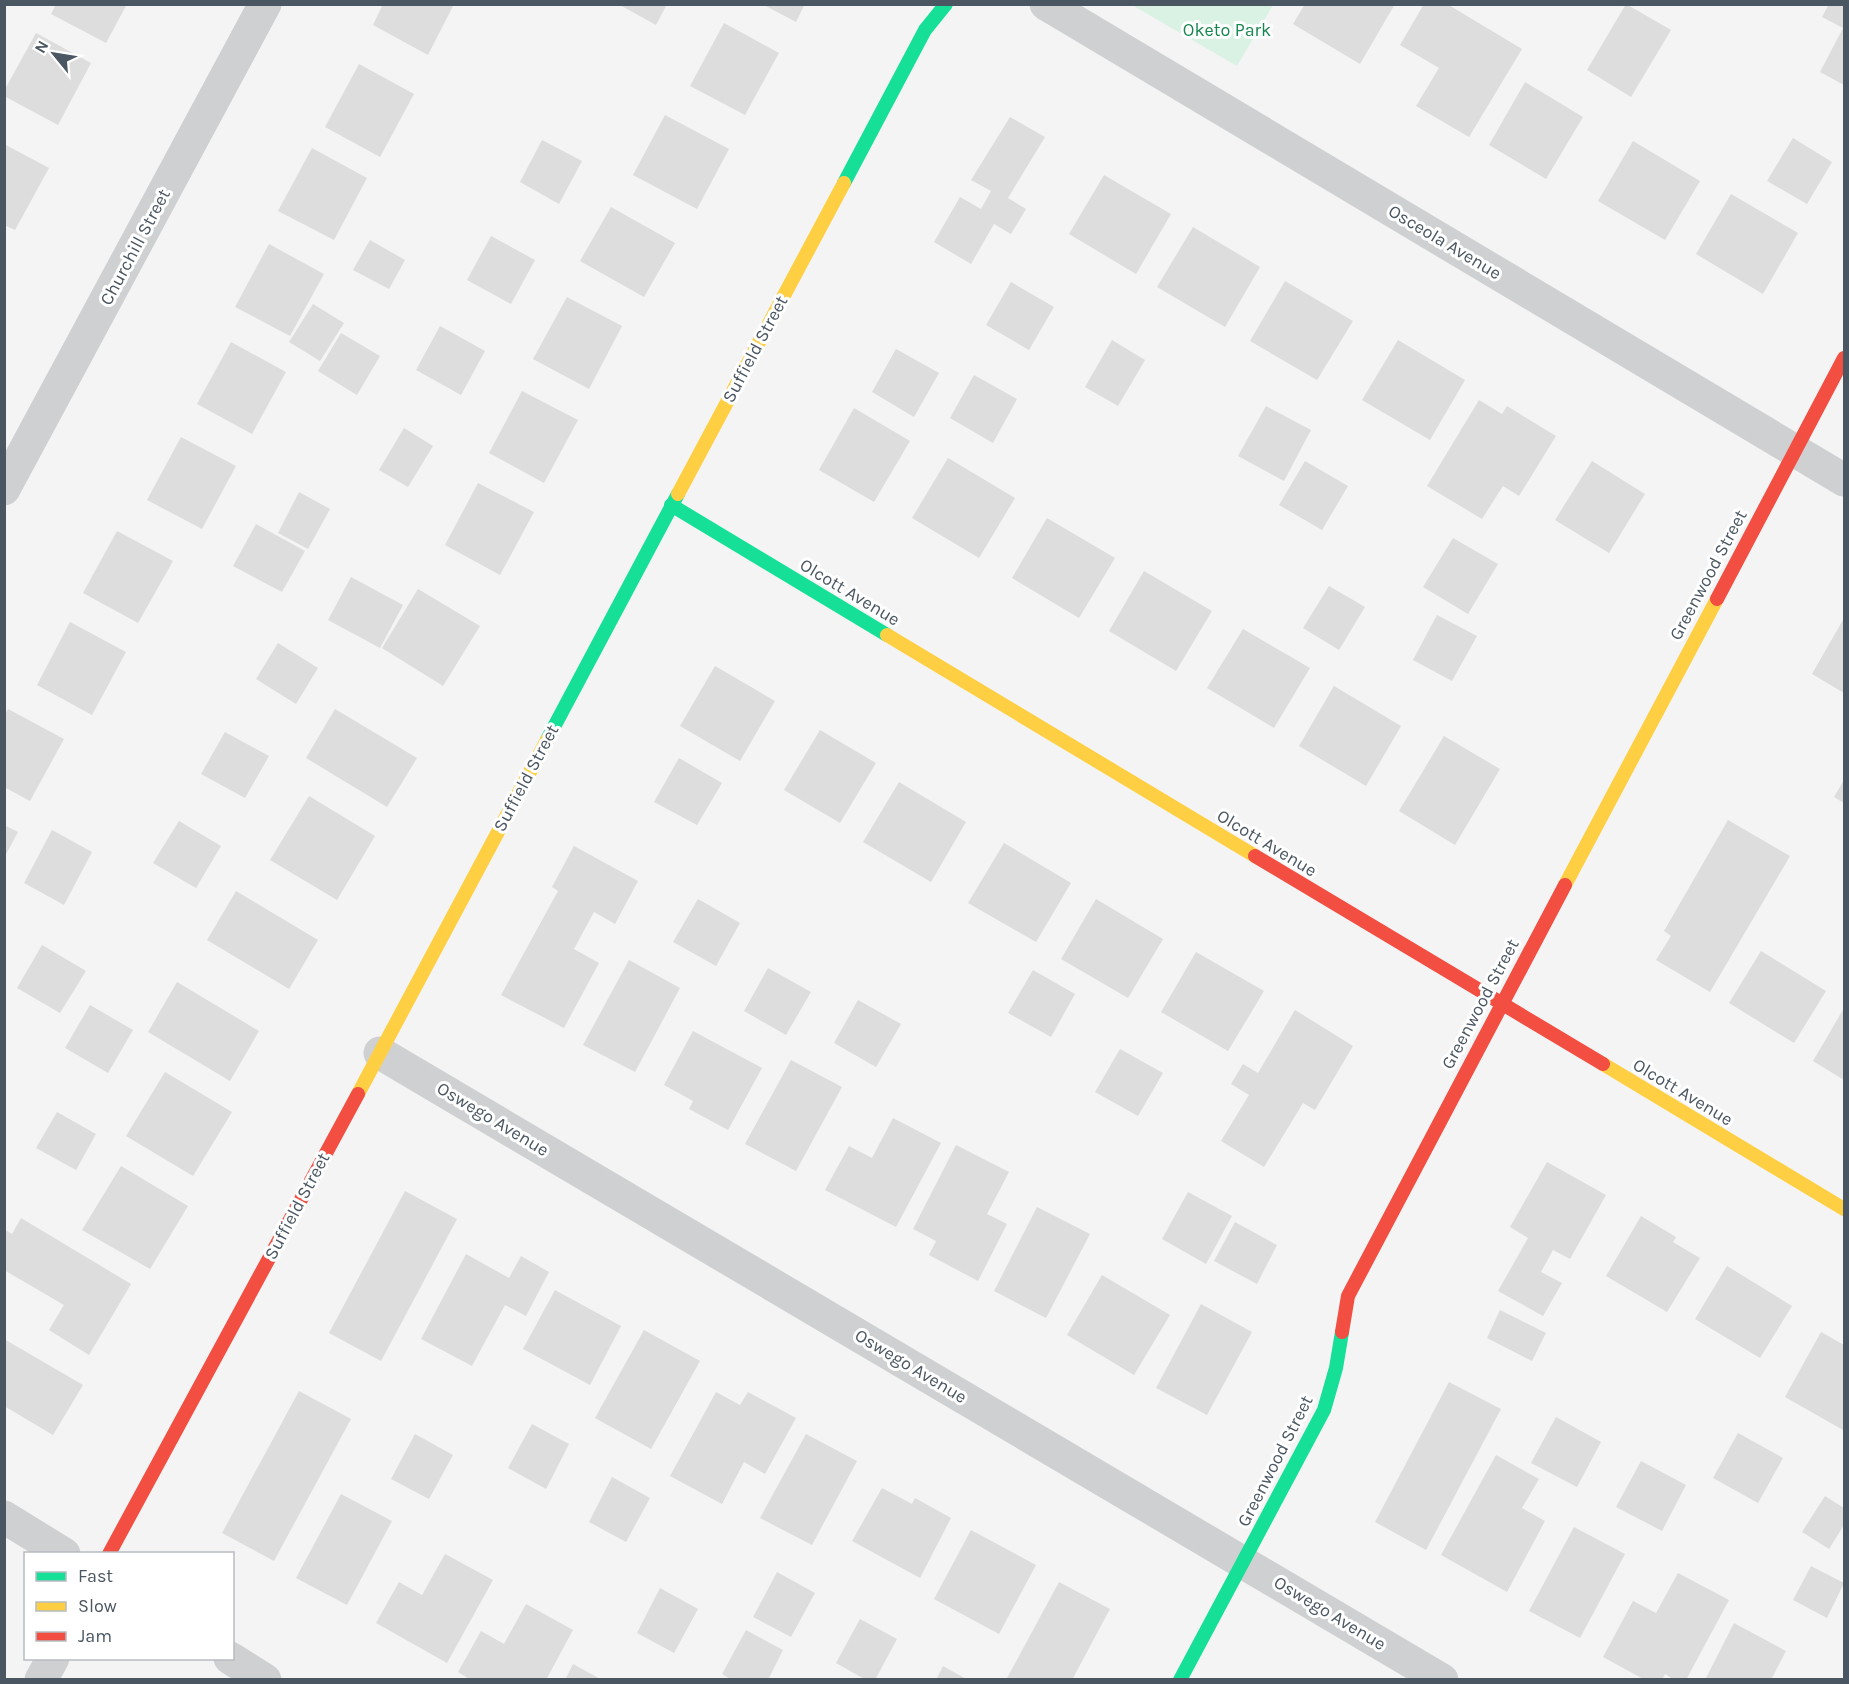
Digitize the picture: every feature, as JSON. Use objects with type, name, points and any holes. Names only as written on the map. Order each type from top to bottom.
[{"type":"street","name":"Churchill Street","points":[[4,489],[265,4]]},
{"type":"street","name":"Suffield Street","points":[[110,1552],[380,1053],[925,30],[946,4]]},
{"type":"street","name":"Osceola Avenue","points":[[1046,4],[1845,480]]},
{"type":"street","name":"Greenwood Street","points":[[1180,1680],[1324,1410],[1336,1368],[1348,1296],[1500,1004],[1845,358]]},
{"type":"street","name":"Olcott Avenue","points":[[671,505],[1845,1209]]},
{"type":"street","name":"Oswego Avenue","points":[[380,1053],[1244,1561],[1442,1680]]},
{"type":"street","points":[[4,1517],[61,1552]]},
{"type":"street","points":[[41,1680],[51,1660]]},
{"type":"street","points":[[232,1660],[265,1680]]},
{"type":"green space","name":"Oketo Park","points":[[1132,5],[1273,5],[1237,66]]},
{"type":"building","points":[[56,4],[127,4],[106,43],[51,14]]},
{"type":"building","points":[[383,4],[454,4],[428,55],[373,25]]},
{"type":"building","points":[[618,4],[667,4],[656,25]]},
{"type":"building","points":[[762,4],[805,4],[796,22]]},
{"type":"building","points":[[1305,4],[1395,4],[1360,64],[1293,24]]},
{"type":"building","points":[[1424,4],[1447,4],[1522,49],[1469,137],[1416,106],[1439,68],[1400,45]]},
{"type":"building","points":[[1626,4],[1671,30],[1631,97],[1587,70]]},
{"type":"building","points":[[1829,4],[1844,4],[1844,85],[1820,72],[1843,28],[1822,17]]},
{"type":"building","points":[[724,23],[779,53],[745,115],[690,86]]},
{"type":"building","points":[[36,33],[91,63],[58,125],[4,96],[4,91]]},
{"type":"building","points":[[359,64],[414,94],[380,157],[325,127]]},
{"type":"building","points":[[1525,82],[1583,117],[1546,179],[1489,145]]},
{"type":"building","points":[[665,115],[729,149],[697,209],[633,175]]},
{"type":"building","points":[[1010,117],[1045,137],[1008,198],[1026,209],[1011,234],[994,224],[971,264],[934,242],[960,197],[981,209],[991,191],[971,180]]},
{"type":"building","points":[[1793,138],[1832,162],[1807,204],[1767,181]]},
{"type":"building","points":[[542,140],[582,161],[559,204],[520,182]]},
{"type":"building","points":[[1633,141],[1700,181],[1665,240],[1598,201]]},
{"type":"building","points":[[4,144],[49,168],[15,230],[4,225]]},
{"type":"building","points":[[312,148],[367,178],[334,240],[278,211]]},
{"type":"building","points":[[1104,175],[1171,214],[1136,274],[1069,234]]},
{"type":"building","points":[[1731,194],[1798,233],[1763,294],[1696,254]]},
{"type":"building","points":[[611,207],[675,243],[644,297],[580,261]]},
{"type":"building","points":[[1193,227],[1260,267],[1225,327],[1157,287]]},
{"type":"building","points":[[491,236],[535,260],[511,304],[467,280]]},
{"type":"building","points":[[370,240],[405,260],[389,289],[353,270]]},
{"type":"building","points":[[269,244],[324,274],[290,336],[235,307]]},
{"type":"building","points":[[1285,281],[1353,321],[1317,380],[1250,341]]},
{"type":"building","points":[[1011,282],[1054,307],[1029,350],[986,325]]},
{"type":"building","points":[[567,297],[622,326],[589,389],[533,359]]},
{"type":"building","points":[[313,304],[344,323],[320,361],[289,342]]},
{"type":"building","points":[[440,326],[485,351],[461,395],[416,370]]},
{"type":"building","points":[[341,333],[380,356],[357,395],[318,371]]},
{"type":"building","points":[[1112,340],[1145,360],[1118,406],[1085,387]]},
{"type":"building","points":[[1398,340],[1465,380],[1430,440],[1362,400]]},
{"type":"building","points":[[231,342],[286,372],[252,434],[197,404]]},
{"type":"building","points":[[896,349],[939,373],[914,417],[872,392]]},
{"type":"building","points":[[974,375],[1017,399],[993,443],[950,418]]},
{"type":"building","points":[[522,391],[578,420],[544,483],[489,453]]},
{"type":"building","points":[[1479,400],[1502,414],[1507,406],[1556,436],[1519,496],[1503,486],[1482,519],[1427,486]]},
{"type":"building","points":[[1266,406],[1311,430],[1284,481],[1238,456]]},
{"type":"building","points":[[854,408],[910,441],[874,502],[819,470]]},
{"type":"building","points":[[404,428],[433,446],[408,487],[379,470]]},
{"type":"building","points":[[181,437],[236,466],[202,529],[147,500]]},
{"type":"building","points":[[948,458],[1015,498],[979,558],[912,518]]},
{"type":"building","points":[[1305,461],[1348,486],[1322,530],[1279,505]]},
{"type":"building","points":[[1592,461],[1645,494],[1609,553],[1555,520]]},
{"type":"building","points":[[478,483],[534,512],[500,575],[445,545]]},
{"type":"building","points":[[299,492],[330,509],[308,549],[278,533]]},
{"type":"building","points":[[1047,518],[1115,558],[1079,618],[1012,578]]},
{"type":"building","points":[[256,524],[305,551],[282,592],[233,566]]},
{"type":"building","points":[[117,531],[173,561],[138,623],[83,593]]},
{"type":"building","points":[[1453,538],[1498,564],[1468,614],[1423,587]]},
{"type":"building","points":[[1144,571],[1212,611],[1176,671],[1109,631]]},
{"type":"building","points":[[351,577],[403,605],[380,648],[328,620]]},
{"type":"building","points":[[1329,586],[1365,607],[1339,650],[1303,628]]},
{"type":"building","points":[[418,589],[480,626],[443,686],[382,648]]},
{"type":"building","points":[[1437,615],[1477,636],[1452,681],[1413,660]]},
{"type":"building","points":[[1844,618],[1844,693],[1812,674]]},
{"type":"building","points":[[70,622],[126,652],[92,715],[37,685]]},
{"type":"building","points":[[1243,629],[1310,668],[1274,728],[1207,688]]},
{"type":"building","points":[[278,643],[318,668],[296,704],[256,679]]},
{"type":"building","points":[[715,666],[775,701],[740,761],[680,726]]},
{"type":"building","points":[[1334,686],[1401,726],[1366,786],[1299,746]]},
{"type":"building","points":[[8,709],[64,739],[30,801],[4,787],[4,716]]},
{"type":"building","points":[[335,709],[417,758],[387,807],[306,758]]},
{"type":"building","points":[[820,730],[876,763],[840,823],[784,790]]},
{"type":"building","points":[[225,732],[269,756],[245,798],[201,774]]},
{"type":"building","points":[[1444,736],[1500,769],[1455,845],[1399,811]]},
{"type":"building","points":[[679,758],[722,783],[697,825],[654,802]]},
{"type":"building","points":[[1844,780],[1844,803],[1834,797]]},
{"type":"building","points":[[899,782],[966,822],[931,882],[863,842]]},
{"type":"building","points":[[309,796],[375,836],[337,900],[270,860]]},
{"type":"building","points":[[1728,820],[1790,856],[1710,992],[1656,960],[1671,936],[1664,931]]},
{"type":"building","points":[[179,821],[221,846],[196,888],[153,863]]},
{"type":"building","points":[[4,825],[18,832],[4,858]]},
{"type":"building","points":[[52,830],[92,852],[64,905],[24,883]]},
{"type":"building","points":[[1004,843],[1071,883],[1036,942],[968,903]]},
{"type":"building","points":[[574,846],[638,881],[615,924],[594,912],[574,949],[599,963],[564,1028],[501,995],[558,891],[552,887]]},
{"type":"building","points":[[236,891],[318,940],[289,989],[207,940]]},
{"type":"building","points":[[698,899],[740,923],[716,966],[673,942]]},
{"type":"building","points":[[1096,899],[1163,939],[1128,998],[1061,959]]},
{"type":"building","points":[[42,945],[86,971],[60,1013],[17,988]]},
{"type":"building","points":[[1761,951],[1826,991],[1794,1043],[1729,1003]]},
{"type":"building","points":[[1196,952],[1264,991],[1228,1051],[1161,1012]]},
{"type":"building","points":[[629,960],[680,988],[635,1072],[583,1045]]},
{"type":"building","points":[[768,968],[811,992],[786,1035],[744,1011]]},
{"type":"building","points":[[1033,970],[1075,994],[1051,1037],[1008,1013]]},
{"type":"building","points":[[177,982],[259,1031],[230,1081],[148,1032]]},
{"type":"building","points":[[858,1000],[901,1024],[876,1067],[834,1043]]},
{"type":"building","points":[[90,1005],[133,1030],[108,1073],[65,1048]]},
{"type":"building","points":[[1844,1008],[1844,1080],[1813,1061]]},
{"type":"building","points":[[1295,1010],[1353,1046],[1315,1110],[1303,1103],[1264,1167],[1221,1141],[1249,1095],[1231,1084],[1243,1064],[1258,1073]]},
{"type":"building","points":[[693,1031],[762,1068],[728,1130],[689,1109],[693,1101],[664,1085]]},
{"type":"building","points":[[1120,1049],[1163,1073],[1138,1116],[1095,1092]]},
{"type":"building","points":[[791,1060],[842,1087],[796,1171],[745,1144]]},
{"type":"building","points":[[165,1072],[232,1112],[193,1176],[126,1136]]},
{"type":"building","points":[[57,1112],[96,1134],[76,1170],[36,1148]]},
{"type":"building","points":[[893,1118],[941,1143],[896,1227],[825,1190],[849,1146],[872,1158]]},
{"type":"building","points":[[956,1145],[1009,1172],[987,1214],[1007,1224],[978,1281],[929,1255],[936,1241],[913,1229]]},
{"type":"building","points":[[1547,1162],[1606,1195],[1570,1259],[1553,1250],[1541,1272],[1562,1283],[1543,1316],[1498,1291],[1528,1238],[1510,1227]]},
{"type":"building","points":[[121,1166],[188,1206],[150,1269],[82,1230]]},
{"type":"building","points":[[405,1191],[457,1219],[381,1361],[329,1333]]},
{"type":"building","points":[[1188,1192],[1232,1216],[1206,1264],[1162,1239]]},
{"type":"building","points":[[1037,1207],[1090,1234],[1046,1318],[994,1291]]},
{"type":"building","points":[[1641,1216],[1676,1237],[1673,1242],[1700,1258],[1667,1312],[1606,1276]]},
{"type":"building","points":[[21,1218],[131,1284],[89,1355],[49,1330],[64,1305],[4,1270],[4,1229],[12,1234]]},
{"type":"building","points":[[1235,1222],[1277,1245],[1257,1284],[1214,1261]]},
{"type":"building","points":[[466,1254],[509,1278],[521,1256],[549,1272],[526,1316],[505,1305],[472,1366],[421,1339]]},
{"type":"building","points":[[1727,1266],[1792,1306],[1760,1358],[1695,1319]]},
{"type":"building","points":[[1102,1275],[1170,1315],[1134,1375],[1067,1335]]},
{"type":"building","points":[[555,1290],[621,1326],[590,1385],[523,1349]]},
{"type":"building","points":[[1201,1304],[1252,1332],[1207,1415],[1156,1388]]},
{"type":"building","points":[[1500,1310],[1546,1333],[1532,1361],[1487,1338]]},
{"type":"building","points":[[644,1330],[700,1361],[651,1449],[595,1418]]},
{"type":"building","points":[[1821,1332],[1844,1345],[1843,1430],[1785,1397]]},
{"type":"building","points":[[4,1339],[83,1385],[53,1435],[4,1406]]},
{"type":"building","points":[[1449,1382],[1501,1409],[1426,1550],[1375,1522]]},
{"type":"building","points":[[299,1391],[351,1419],[274,1561],[222,1533]]},
{"type":"building","points":[[716,1392],[740,1405],[748,1392],[796,1418],[765,1474],[744,1462],[722,1504],[670,1476]]},
{"type":"building","points":[[1556,1417],[1601,1442],[1577,1487],[1531,1463]]},
{"type":"building","points":[[532,1424],[569,1444],[546,1489],[508,1468]]},
{"type":"building","points":[[1738,1433],[1783,1458],[1758,1503],[1713,1478]]},
{"type":"building","points":[[415,1434],[453,1455],[429,1499],[391,1479]]},
{"type":"building","points":[[806,1434],[857,1461],[812,1545],[760,1518]]},
{"type":"building","points":[[1496,1455],[1539,1479],[1522,1508],[1545,1521],[1507,1592],[1441,1555]]},
{"type":"building","points":[[1641,1461],[1686,1485],[1662,1531],[1616,1507]]},
{"type":"building","points":[[612,1477],[650,1498],[626,1542],[589,1522]]},
{"type":"building","points":[[882,1488],[912,1504],[915,1498],[951,1518],[920,1578],[852,1541]]},
{"type":"building","points":[[341,1494],[392,1521],[347,1605],[296,1578]]},
{"type":"building","points":[[1825,1496],[1844,1508],[1844,1525],[1829,1549],[1802,1532]]},
{"type":"building","points":[[1574,1527],[1625,1554],[1580,1638],[1529,1611]]},
{"type":"building","points":[[971,1530],[1036,1565],[999,1634],[934,1599]]},
{"type":"building","points":[[445,1554],[493,1580],[447,1663],[376,1623],[399,1582],[422,1595]]},
{"type":"building","points":[[1811,1566],[1844,1583],[1827,1618],[1793,1600]]},
{"type":"building","points":[[777,1572],[815,1593],[791,1637],[753,1617]]},
{"type":"building","points":[[1678,1573],[1729,1600],[1686,1680],[1674,1680],[1665,1674],[1662,1680],[1645,1680],[1603,1657],[1633,1601],[1656,1613]]},
{"type":"building","points":[[1059,1582],[1110,1609],[1072,1680],[1006,1680]]},
{"type":"building","points":[[660,1588],[698,1609],[674,1653],[637,1633]]},
{"type":"building","points":[[526,1604],[573,1630],[546,1680],[471,1680],[458,1672],[481,1631],[504,1644]]},
{"type":"building","points":[[860,1619],[897,1639],[875,1680],[866,1680],[836,1663]]},
{"type":"building","points":[[1734,1623],[1786,1651],[1771,1680],[1705,1680]]},
{"type":"building","points":[[746,1630],[783,1650],[768,1680],[732,1680],[722,1674]]},
{"type":"building","points":[[573,1664],[602,1680],[565,1680]]},
{"type":"building","points":[[943,1666],[968,1680],[936,1680]]},
{"type":"traffic: fast","points":[[844,183],[925,30],[946,4]]},
{"type":"traffic: fast","points":[[547,740],[678,494]]},
{"type":"traffic: fast","points":[[671,505],[887,635]]},
{"type":"traffic: fast","points":[[1180,1680],[1324,1410],[1336,1368],[1342,1332]]},
{"type":"traffic: slow","points":[[678,494],[844,183]]},
{"type":"traffic: slow","points":[[1565,885],[1717,599]]},
{"type":"traffic: slow","points":[[887,635],[1255,856]]},
{"type":"traffic: slow","points":[[358,1094],[547,740]]},
{"type":"traffic: slow","points":[[1603,1064],[1844,1209]]},
{"type":"traffic: jam","points":[[1717,599],[1844,358]]},
{"type":"traffic: jam","points":[[1255,856],[1603,1064]]},
{"type":"traffic: jam","points":[[1342,1332],[1348,1296],[1565,885]]},
{"type":"traffic: jam","points":[[110,1552],[358,1094]]}]
